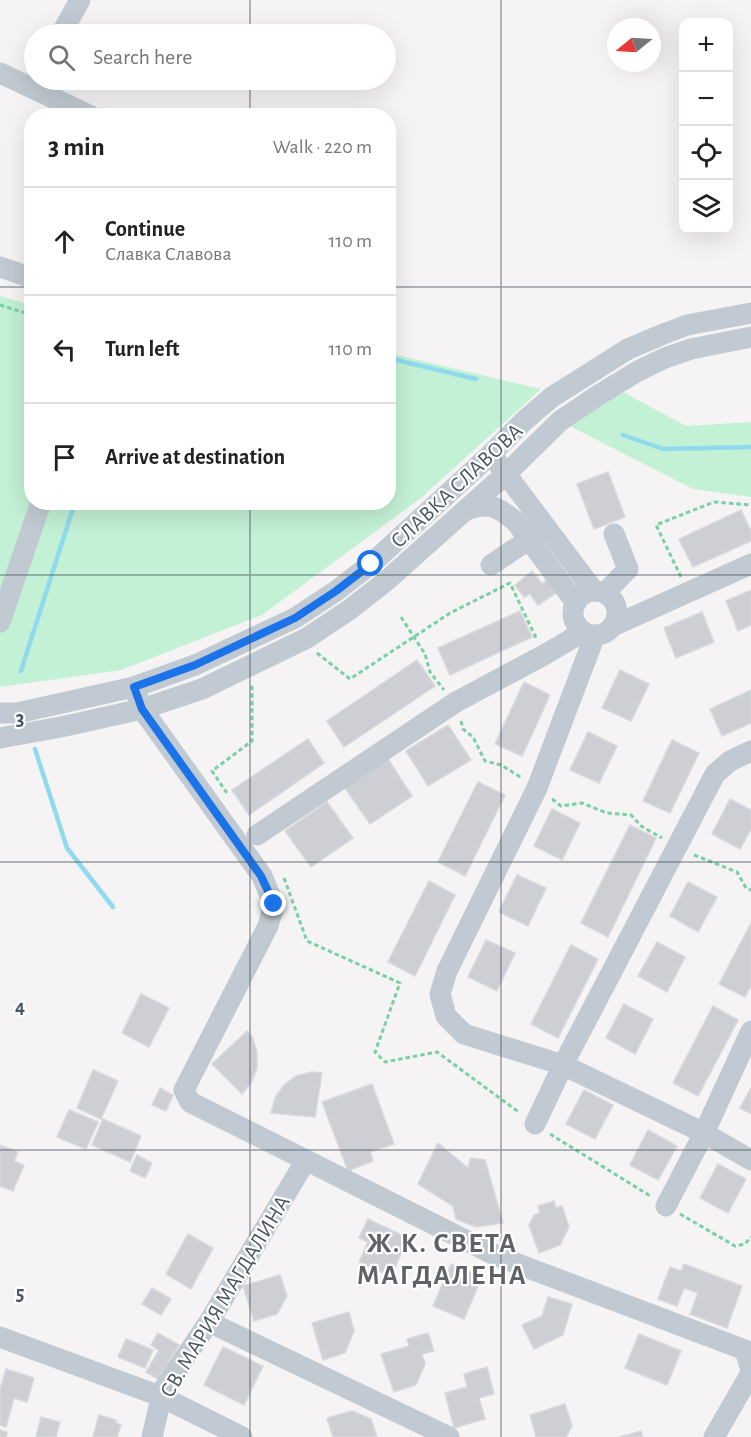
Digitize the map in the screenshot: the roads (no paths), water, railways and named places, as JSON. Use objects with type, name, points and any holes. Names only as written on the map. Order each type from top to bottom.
[{"type":"street","points":[[66,24],[80,0]]},
{"type":"street","points":[[0,73],[24,80]]},
{"type":"street","points":[[45,90],[77,108]]},
{"type":"street","points":[[0,267],[24,275]]},
{"type":"street","name":"СЛАВКА СЛАВОВА","points":[[0,714],[17,713],[134,687],[195,665],[295,618],[371,564],[552,397],[628,350],[687,325],[751,313]]},
{"type":"street","name":"СЛАВКА СЛАВОВА","points":[[0,738],[142,709],[202,689],[306,638],[349,610],[385,582],[466,510],[560,421],[638,371],[691,349],[751,337]]},
{"type":"street","points":[[490,455],[507,472],[617,612],[597,631],[537,788],[447,971],[440,994],[446,1016],[465,1034],[562,1065],[704,1133],[751,1160]]},
{"type":"street","points":[[466,510],[480,505],[494,506],[506,513],[516,522],[576,603]]},
{"type":"street","points":[[0,622],[38,510]]},
{"type":"street","points":[[491,566],[548,527]]},
{"type":"street","points":[[605,596],[628,569],[614,534]]},
{"type":"street","points":[[257,835],[456,702],[544,655],[688,594],[751,564]]},
{"type":"street","points":[[597,631],[578,627],[573,615],[580,597],[605,596],[658,607]]},
{"type":"street","points":[[134,687],[142,709],[261,876],[274,904],[268,926],[184,1090],[190,1102],[497,1256],[745,1350],[751,1372],[714,1437]]},
{"type":"street","points":[[535,1124],[562,1065],[715,774],[730,761],[751,752]]},
{"type":"street","points":[[666,1206],[704,1133],[751,1031]]},
{"type":"street","name":"СВ. МАРИЯ МАГДАЛИНА","points":[[152,1437],[160,1396],[208,1322],[306,1160]]},
{"type":"street","points":[[208,1322],[450,1437]]},
{"type":"street","points":[[0,1337],[160,1396],[243,1437]]},
{"type":"waterway","points":[[396,360],[476,379]]},
{"type":"waterway","points":[[623,435],[663,449],[751,447]]},
{"type":"waterway","points":[[21,671],[72,510]]},
{"type":"waterway","points":[[35,749],[67,848],[113,907]]},
{"type":"district","name":"Ж.К. СВЕТА МАГДАЛЕНА","points":[[442,1258]]}]
